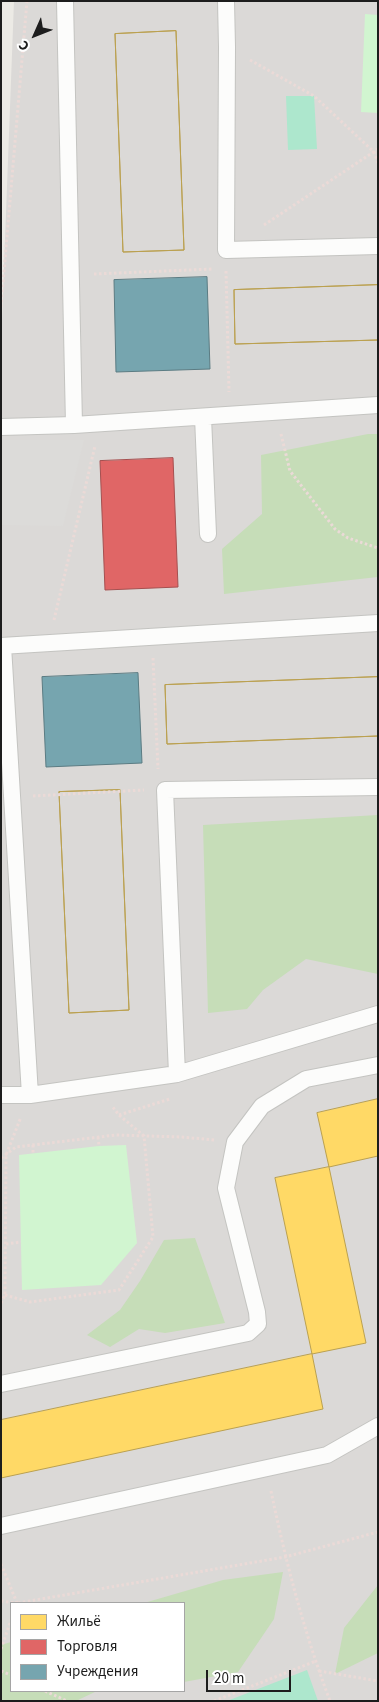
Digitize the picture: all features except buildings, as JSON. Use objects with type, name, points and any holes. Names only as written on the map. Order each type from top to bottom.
[{"type":"lane","points":[[65,1],[74,425]]},
{"type":"lane","points":[[226,1],[226,250],[378,246]]},
{"type":"lane","points":[[1,427],[101,424],[378,405]]},
{"type":"lane","points":[[204,417],[208,534]]},
{"type":"lane","points":[[30,1095],[13,797],[2,646],[378,624]]},
{"type":"lane","points":[[177,1074],[162,790],[378,787]]},
{"type":"lane","points":[[1,1095],[30,1095],[177,1074],[378,1014]]},
{"type":"lane","points":[[1,1384],[248,1333],[258,1324],[257,1312],[226,1188],[235,1142],[262,1106],[306,1080],[378,1065]]},
{"type":"lane","points":[[1,1526],[327,1455],[378,1426]]},
{"type":"path","points":[[1,307],[27,1]]},
{"type":"path","points":[[227,47],[314,96],[376,151],[378,163]]},
{"type":"path","points":[[259,228],[376,151]]},
{"type":"path","points":[[226,250],[230,415]]},
{"type":"path","points":[[70,274],[226,269]]},
{"type":"path","points":[[48,643],[101,424]]},
{"type":"path","points":[[285,454],[290,470],[335,529],[348,538],[378,548]]},
{"type":"path","points":[[13,797],[162,790],[152,637]]},
{"type":"path","points":[[6,1295],[30,1302],[119,1290],[153,1237],[144,1136],[119,1115],[96,1086]]},
{"type":"path","points":[[1,1303],[6,1295],[6,1156],[30,1095]]},
{"type":"path","points":[[1,1158],[16,1148],[116,1135],[182,1137],[235,1142]]},
{"type":"path","points":[[98,1137],[99,1146]]},
{"type":"path","points":[[33,1145],[33,1154]]},
{"type":"path","points":[[6,1244],[21,1242]]},
{"type":"path","points":[[266,1468],[285,1557],[319,1671],[330,1701]]},
{"type":"path","points":[[23,1602],[285,1557],[378,1532]]},
{"type":"path","points":[[1,1564],[17,1602]]},
{"type":"path","points":[[1,1649],[10,1623]]},
{"type":"path","points":[[214,1701],[316,1661]]},
{"type":"path","points":[[319,1671],[378,1681]]},
{"type":"path","points":[[47,1692],[67,1701]]},
{"type":"shaded area","points":[[14,1],[378,1],[378,1701],[1,1701],[1,346]]},
{"type":"shaded area","points":[[1,440],[84,440],[63,526],[1,525]]},
{"type":"green space","points":[[365,14],[378,15],[378,113],[361,112]]},
{"type":"green space","points":[[286,96],[314,96],[317,149],[288,150]]},
{"type":"green space","points":[[368,434],[378,434],[378,577],[224,594],[222,549],[262,514],[261,455]]},
{"type":"green space","points":[[378,815],[378,974],[306,959],[263,990],[247,1009],[208,1013],[203,825]]},
{"type":"green space","points":[[126,1145],[137,1243],[101,1285],[22,1290],[19,1155],[99,1146]]},
{"type":"green space","points":[[195,1238],[225,1323],[165,1333],[139,1329],[110,1347],[87,1335],[120,1310],[164,1240]]},
{"type":"green space","points":[[283,1572],[274,1619],[238,1672],[185,1682],[185,1602],[147,1602],[223,1580]]},
{"type":"green space","points":[[378,1585],[378,1653],[335,1674],[344,1628]]},
{"type":"green space","points":[[10,1642],[10,1692],[95,1692],[76,1701],[1,1701],[1,1645]]},
{"type":"green space","points":[[307,1670],[318,1701],[227,1701]]}]
